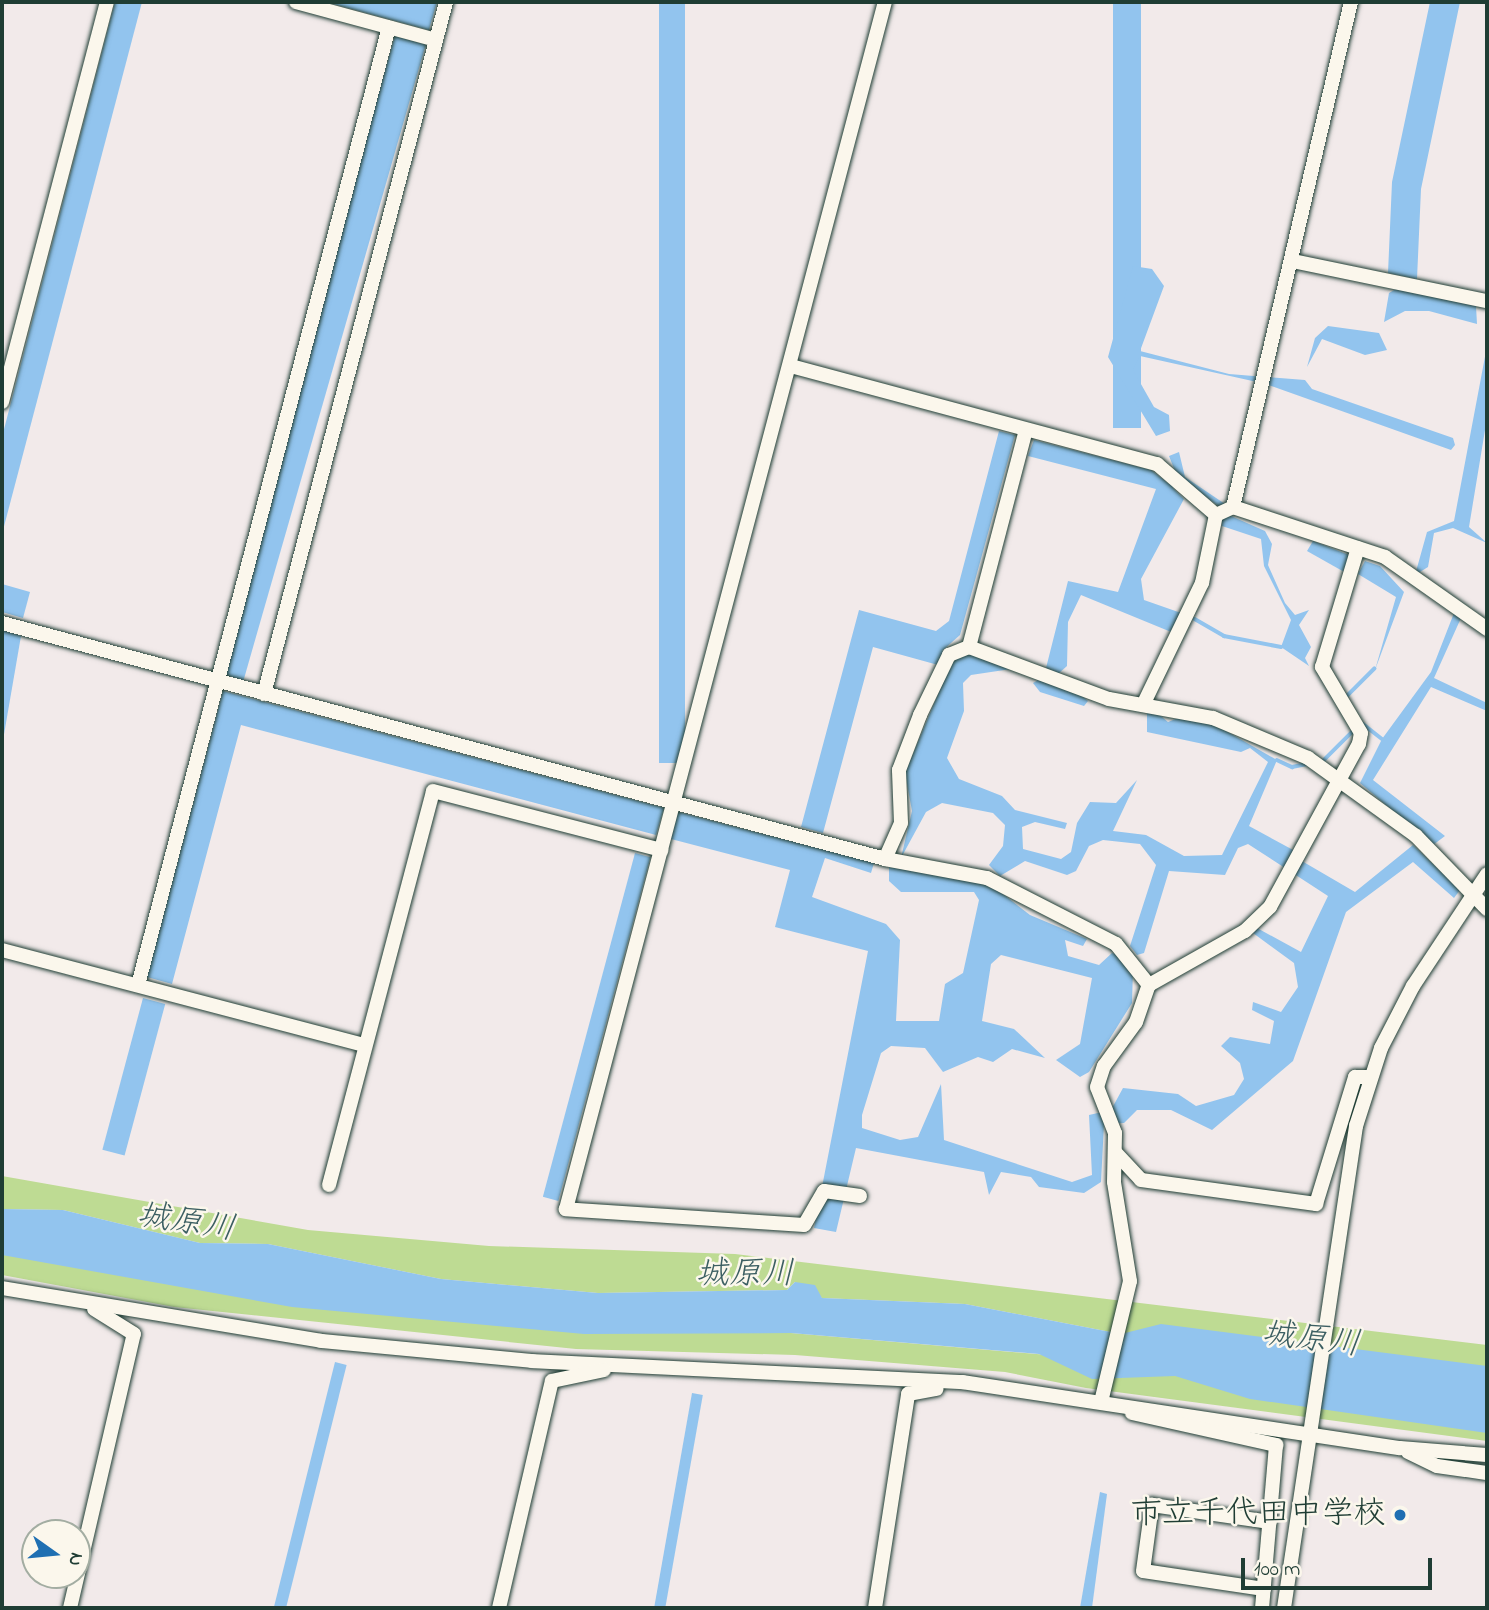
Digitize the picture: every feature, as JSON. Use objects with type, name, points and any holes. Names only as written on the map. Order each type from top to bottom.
[{"type":"street","points":[[2,402],[107,2]]},
{"type":"street","points":[[296,2],[436,40]]},
{"type":"street","points":[[264,694],[446,2]]},
{"type":"street","points":[[860,1196],[824,1191],[804,1225],[566,1209],[885,2]]},
{"type":"street","points":[[1143,705],[1202,583],[1225,511],[1293,261],[1351,2]]},
{"type":"street","points":[[138,985],[389,27]]},
{"type":"street","points":[[1293,261],[1487,301]]},
{"type":"street","points":[[790,366],[1157,464],[1175,482],[1225,511],[1385,557],[1487,629]]},
{"type":"street","points":[[885,859],[901,823],[899,770],[946,661],[969,647],[1015,428]]},
{"type":"street","points":[[1101,1402],[1130,1281],[1109,1116],[1097,1087],[1104,1066],[1136,1022],[1149,985],[1245,931],[1270,907],[1341,779],[1361,733],[1322,667],[1358,548]]},
{"type":"street","points":[[2,623],[885,859],[996,882],[1115,944],[1149,985]]},
{"type":"street","points":[[969,647],[1109,699],[1213,718],[1341,779],[1416,836],[1487,909]]},
{"type":"street","points":[[329,1185],[433,791],[661,850]]},
{"type":"street","points":[[1284,1608],[1345,1174],[1370,1077],[1413,986],[1487,874]]},
{"type":"street","points":[[2,950],[365,1045]]},
{"type":"street","points":[[1115,1152],[1141,1180],[1316,1204],[1356,1077],[1370,1077]]},
{"type":"street","points":[[2,1288],[321,1341],[619,1366],[962,1382],[1400,1448],[1487,1455]]},
{"type":"street","points":[[70,1608],[134,1334],[88,1304]]},
{"type":"street","points":[[499,1608],[552,1381],[619,1366]]},
{"type":"street","points":[[875,1608],[908,1394],[962,1382]]},
{"type":"street","points":[[1122,1407],[1173,1426],[1276,1445],[1262,1608]]},
{"type":"street","points":[[1400,1448],[1437,1466],[1487,1473]]},
{"type":"street","points":[[1264,1589],[1143,1571],[1152,1505],[1270,1522]]},
{"type":"green space","points":[[2,1176],[308,1230],[489,1246],[735,1254],[1487,1345],[1487,1381],[1121,1334],[965,1304],[822,1298],[795,1282],[787,1290],[598,1293],[441,1279],[268,1244],[200,1243],[63,1210],[2,1209]]},
{"type":"green space","points":[[2,1245],[791,1333],[1189,1367],[1487,1422],[1487,1441],[1086,1388],[1005,1372],[795,1355],[576,1349],[174,1307],[2,1275]]},
{"type":"water","points":[[115,2],[142,2],[2,534],[2,437]]},
{"type":"water","points":[[326,2],[437,2],[429,30]]},
{"type":"water","points":[[659,2],[685,2],[685,763],[659,763]]},
{"type":"water","points":[[1113,2],[1141,2],[1141,428],[1113,428]]},
{"type":"water","points":[[1430,2],[1460,2],[1421,189],[1417,279],[1388,273],[1392,182]]},
{"type":"water","points":[[395,36],[426,45],[244,680],[213,671]]},
{"type":"water","points":[[1133,266],[1152,269],[1164,286],[1140,351],[1229,374],[1305,380],[1312,389],[1453,438],[1455,445],[1451,450],[1266,384],[1140,356],[1133,370],[1154,407],[1169,415],[1170,431],[1156,436],[1108,357]]},
{"type":"water","points":[[1396,289],[1476,306],[1477,324],[1429,311],[1405,311],[1384,322],[1389,293]]},
{"type":"water","points":[[1328,326],[1379,333],[1387,350],[1365,355],[1322,339],[1307,367],[1315,338]]},
{"type":"water","points":[[1487,346],[1487,418],[1469,527],[1487,543],[1453,528],[1434,533],[1428,567],[1415,575],[1427,532],[1454,521]]},
{"type":"water","points":[[999,431],[1015,435],[960,635],[942,651],[953,659],[970,654],[1011,669],[971,675],[963,683],[964,711],[947,758],[959,779],[1002,796],[1015,810],[1067,823],[1065,829],[1035,822],[1022,827],[1023,849],[1061,859],[1071,852],[1077,823],[1090,802],[1116,803],[1137,780],[1113,831],[1146,835],[1184,856],[1222,855],[1268,762],[1250,748],[1241,752],[1147,732],[1147,711],[1156,712],[1168,722],[1183,716],[1212,723],[1277,760],[1249,826],[1295,851],[1295,857],[1355,892],[1413,845],[1460,890],[1454,898],[1413,862],[1346,912],[1293,1061],[1212,1130],[1171,1110],[1137,1110],[1124,1123],[1104,1124],[1101,1182],[1084,1193],[1039,1187],[1031,1177],[1001,1172],[989,1195],[984,1172],[856,1148],[836,1232],[814,1228],[868,951],[775,927],[790,870],[671,839],[678,812],[874,863],[871,873],[825,858],[812,897],[886,924],[900,940],[896,1021],[939,1021],[945,984],[963,973],[979,900],[974,892],[901,892],[889,881],[889,867],[990,884],[1030,915],[1087,939],[1083,946],[1065,940],[1068,956],[1099,965],[1112,953],[1123,957],[1133,969],[1132,1003],[1089,1072],[1080,1077],[1056,1060],[1080,1044],[1092,978],[1001,955],[991,964],[982,1021],[1014,1029],[1045,1058],[1012,1049],[993,1062],[978,1057],[943,1072],[925,1048],[891,1046],[881,1053],[862,1115],[862,1128],[900,1140],[918,1137],[941,1084],[944,1140],[1072,1182],[1092,1175],[1089,1115],[1111,1110],[1123,1088],[1178,1094],[1196,1106],[1234,1095],[1244,1079],[1240,1063],[1221,1046],[1230,1037],[1270,1044],[1274,1021],[1252,1010],[1253,1002],[1281,1012],[1298,987],[1294,963],[1253,933],[1257,928],[1301,952],[1328,896],[1248,844],[1238,848],[1225,875],[1169,871],[1144,953],[1137,955],[1130,946],[1156,865],[1140,844],[1103,840],[1089,846],[1076,871],[1067,875],[1025,861],[1000,876],[989,865],[1003,846],[1005,825],[993,813],[942,803],[926,812],[901,858],[912,811],[905,773],[949,668],[873,647],[823,833],[801,827],[859,610],[936,631],[949,621]]},
{"type":"water","points":[[1034,440],[1151,470],[1169,484],[1177,476],[1169,456],[1179,452],[1185,477],[1225,504],[1231,516],[1265,531],[1272,544],[1268,565],[1285,603],[1295,615],[1309,610],[1299,625],[1311,647],[1305,658],[1309,666],[1281,647],[1291,620],[1264,566],[1261,539],[1222,526],[1220,507],[1181,479],[1173,488],[1184,499],[1141,579],[1144,600],[1184,614],[1176,634],[1081,595],[1068,622],[1067,666],[1058,674],[1046,668],[1068,581],[1118,592],[1156,489],[1028,456]]},
{"type":"water","points":[[1313,541],[1349,555],[1346,573],[1307,551]]},
{"type":"water","points":[[1365,561],[1380,566],[1404,592],[1375,670],[1396,597],[1358,574]]},
{"type":"water","points":[[2,584],[30,592],[23,618],[2,612]]},
{"type":"water","points":[[1454,613],[1461,618],[1434,678],[1487,703],[1487,711],[1431,687],[1373,780],[1445,836],[1433,845],[1360,783],[1382,739],[1431,672]]},
{"type":"water","points":[[2,630],[21,636],[2,746]]},
{"type":"water","points":[[1040,679],[1072,688],[1088,701],[1084,706],[1040,692],[1033,683]]},
{"type":"water","points":[[223,691],[664,808],[656,835],[241,725],[172,984],[147,977]]},
{"type":"water","points":[[635,853],[650,857],[558,1201],[543,1197]]},
{"type":"water","points":[[143,998],[165,1004],[125,1156],[102,1150]]},
{"type":"water","points":[[2,1209],[63,1210],[200,1243],[268,1244],[441,1279],[598,1293],[787,1290],[795,1282],[815,1285],[822,1298],[965,1304],[1121,1334],[1161,1324],[1487,1366],[1487,1433],[1250,1399],[1175,1376],[1092,1379],[1039,1354],[791,1333],[584,1334],[292,1307],[2,1255]]},
{"type":"water","points":[[335,1362],[347,1365],[286,1608],[274,1607]]},
{"type":"water","points":[[692,1393],[703,1395],[665,1608],[654,1607]]},
{"type":"water","points":[[1100,1492],[1107,1494],[1092,1608],[1080,1608]]},
{"type":"waterway","points":[[1195,619],[1224,636],[1281,647]]},
{"type":"waterway","points":[[1346,697],[1374,669]]},
{"type":"waterway","points":[[1363,724],[1382,739]]},
{"type":"waterway","points":[[1324,760],[1353,731]]},
{"type":"waterway","points":[[1277,760],[1292,767],[1308,764]]},
{"type":"place","name":"市立千代田中学校","points":[[1400,1515]]},
{"type":"water label","name":"城原川","points":[[186,1224]]},
{"type":"water label","name":"城原川","points":[[745,1276]]},
{"type":"water label","name":"城原川","points":[[1311,1341]]}]
